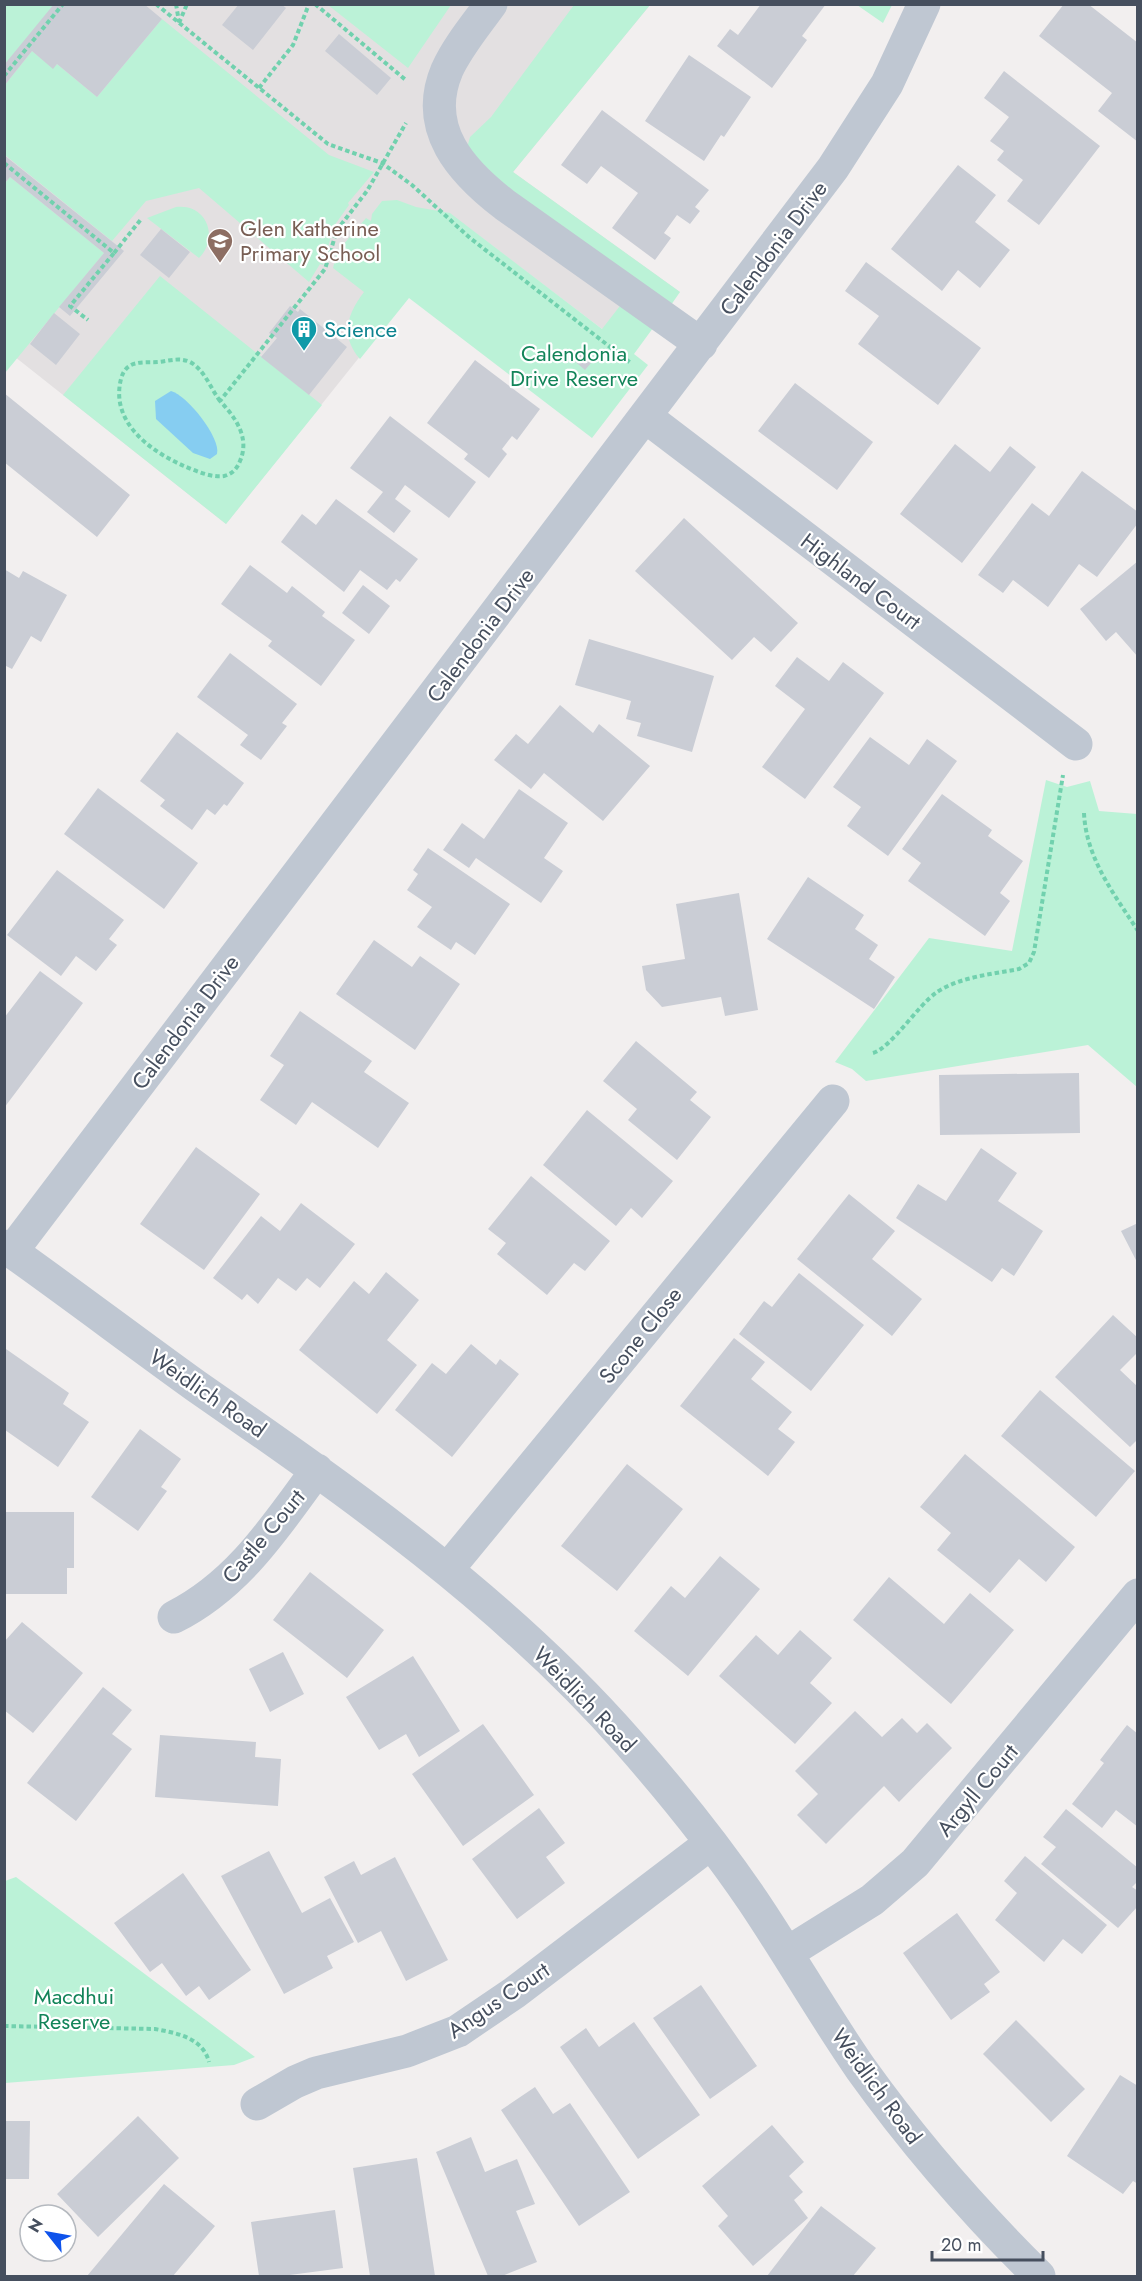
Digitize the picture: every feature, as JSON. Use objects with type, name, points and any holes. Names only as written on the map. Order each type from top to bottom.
[{"type":"street","points":[[491,4],[459,48],[447,70],[440,95],[444,128],[457,159],[475,182],[505,206],[701,344]]},
{"type":"street","name":"Calendonia Drive","points":[[8,1249],[646,417],[864,123],[896,67],[924,4]]},
{"type":"street","name":"Highland Court","points":[[646,417],[1076,744]]},
{"type":"street","name":"Scone Close","points":[[447,1570],[832,1101]]},
{"type":"street","name":"Weidlich Road","points":[[8,1249],[399,1530],[504,1619],[588,1698],[671,1792],[711,1843],[787,1953],[853,2057],[890,2108],[970,2205],[1039,2277]]},
{"type":"street","name":"Castle Court","points":[[174,1617],[197,1605],[233,1576],[317,1470]]},
{"type":"street","name":"Argyll Court","points":[[787,1953],[872,1900],[915,1863],[1137,1595]]},
{"type":"street","name":"Angus Court","points":[[257,2104],[295,2082],[316,2073],[407,2051],[458,2031],[514,1993],[711,1843]]},
{"type":"path","points":[[4,76],[63,4]]},
{"type":"path","points":[[156,4],[328,144],[382,163],[412,185],[470,238],[632,364]]},
{"type":"path","points":[[176,4],[179,23]]},
{"type":"path","points":[[179,23],[187,4]]},
{"type":"path","points":[[259,88],[293,45],[309,4]]},
{"type":"path","points":[[315,4],[411,84]]},
{"type":"path","points":[[220,401],[322,275],[332,255],[338,230],[367,191],[382,163]]},
{"type":"path","points":[[4,172],[7,165],[114,253]]},
{"type":"path","points":[[88,320],[70,306],[142,219]]},
{"type":"path","points":[[180,359],[190,362],[198,369],[220,401],[238,423],[244,444],[238,467],[223,476],[195,471],[151,449],[140,439],[128,424],[122,406],[122,376],[129,366],[138,362],[180,359]]},
{"type":"path","points":[[873,1053],[882,1048],[926,1001],[946,987],[1018,969],[1029,963],[1034,952],[1061,782],[1076,744]]},
{"type":"path","points":[[1084,813],[1086,835],[1095,861],[1137,931]]},
{"type":"path","points":[[4,2026],[155,2029],[175,2033],[200,2045],[208,2062]]},
{"type":"shaded area","name":"Glen Katherine Primary School","points":[[4,5],[650,5],[513,172],[680,292],[602,329],[465,225],[226,524],[5,349]]},
{"type":"green space","points":[[5,5],[54,5],[5,65]]},
{"type":"green space","points":[[328,5],[451,5],[408,68]]},
{"type":"green space","points":[[574,5],[650,5],[513,172],[680,292],[671,305],[518,199],[467,148],[470,137],[491,117]]},
{"type":"green space","points":[[857,5],[892,5],[883,23]]},
{"type":"green space","points":[[162,19],[329,155],[374,172],[348,203],[349,205],[334,226],[323,265],[320,264],[309,282],[199,188],[146,201],[112,241],[5,155],[4,86],[32,51],[53,68],[57,64],[97,97]]},
{"type":"green space","points":[[10,177],[104,253],[5,373],[4,184]]},
{"type":"green space","name":"Calendonia Drive Reserve","points":[[397,200],[416,207],[450,213],[602,329],[623,302],[653,328],[634,354],[648,365],[592,438],[409,298],[360,359],[350,342],[348,325],[353,309],[364,292],[333,268],[337,252],[366,218],[371,221],[372,214],[382,201]]},
{"type":"green space","points":[[176,207],[195,210],[207,223],[208,241],[199,258],[147,218]]},
{"type":"green space","points":[[160,276],[322,405],[226,524],[63,395]]},
{"type":"green space","points":[[1046,780],[1067,787],[1090,781],[1099,811],[1137,814],[1137,1087],[1088,1045],[866,1081],[852,1069],[835,1062],[929,938],[1012,951]]},
{"type":"green space","name":"Macdhui Reserve","points":[[16,1877],[255,2057],[234,2065],[5,2083],[5,1881]]},
{"type":"water","points":[[171,391],[194,408],[214,438],[217,454],[210,459],[193,453],[156,419],[155,401]]},
{"type":"building","points":[[54,4],[144,4],[162,19],[97,97],[57,64],[53,69],[32,51],[4,86],[4,65]]},
{"type":"building","points":[[239,4],[281,4],[286,8],[253,50],[222,25]]},
{"type":"building","points":[[761,4],[826,4],[802,36],[807,40],[772,88],[717,46],[730,29],[738,35]]},
{"type":"building","points":[[1064,4],[1088,4],[1138,43],[1138,142],[1098,111],[1112,93],[1039,36]]},
{"type":"building","points":[[339,34],[391,78],[377,95],[325,51]]},
{"type":"building","points":[[689,55],[751,97],[724,137],[721,135],[704,161],[645,121]]},
{"type":"building","points":[[1004,71],[1100,146],[1039,225],[1007,201],[1023,180],[997,160],[1004,151],[990,141],[1009,117],[984,98]]},
{"type":"building","points":[[602,110],[709,190],[695,207],[700,211],[690,224],[677,215],[664,233],[671,238],[655,260],[612,228],[638,193],[601,166],[587,184],[561,165]]},
{"type":"building","points":[[4,155],[124,251],[70,316],[59,307],[104,253],[10,177],[4,184]]},
{"type":"building","points":[[958,165],[996,195],[975,222],[1010,250],[980,288],[958,270],[942,291],[891,249]]},
{"type":"building","points":[[161,229],[190,252],[169,278],[140,255]]},
{"type":"building","points":[[866,262],[981,348],[938,405],[858,344],[879,316],[845,291]]},
{"type":"building","name":"Science","points":[[290,306],[298,312],[300,309],[347,347],[309,395],[261,357],[277,338],[269,333]]},
{"type":"building","points":[[54,313],[80,334],[56,365],[30,344]]},
{"type":"building","points":[[576,351],[591,363],[585,370],[571,358]]},
{"type":"building","points":[[475,360],[540,409],[517,440],[512,436],[502,449],[507,454],[489,478],[464,459],[468,454],[427,423]]},
{"type":"building","points":[[795,383],[873,442],[837,490],[758,431]]},
{"type":"building","points":[[4,393],[130,495],[97,537],[4,462]]},
{"type":"building","points":[[390,416],[476,482],[449,518],[405,485],[395,499],[411,511],[394,533],[367,512],[383,492],[350,468]]},
{"type":"building","points":[[955,444],[990,472],[1010,446],[1036,467],[962,563],[900,514]]},
{"type":"building","points":[[1082,471],[1138,512],[1138,523],[1097,577],[1079,564],[1048,607],[1013,580],[1003,593],[978,575],[1032,503],[1049,516]]},
{"type":"building","points":[[336,499],[418,559],[400,582],[396,579],[387,590],[360,570],[344,592],[281,542],[302,514],[316,525]]},
{"type":"building","points":[[684,518],[798,623],[771,652],[754,637],[732,660],[635,571]]},
{"type":"building","points":[[1138,561],[1138,657],[1116,632],[1106,641],[1080,609]]},
{"type":"building","points":[[250,565],[287,593],[292,586],[325,612],[322,616],[355,640],[321,686],[268,646],[272,641],[221,604]]},
{"type":"building","points":[[4,569],[19,578],[23,571],[67,595],[41,642],[31,636],[12,669],[4,665]]},
{"type":"building","points":[[363,585],[390,606],[369,634],[342,613]]},
{"type":"building","points":[[589,639],[714,676],[692,752],[637,736],[641,723],[626,719],[631,701],[575,685]]},
{"type":"building","points":[[230,653],[297,704],[282,723],[287,726],[261,760],[240,745],[248,735],[197,697]]},
{"type":"building","points":[[797,657],[829,681],[843,662],[884,693],[805,799],[762,767],[805,709],[775,686]]},
{"type":"building","points":[[560,705],[593,733],[599,724],[650,766],[603,821],[544,773],[531,789],[494,760],[516,734],[528,744]]},
{"type":"building","points":[[177,732],[244,783],[227,806],[224,804],[215,815],[207,809],[192,830],[160,806],[165,800],[140,781]]},
{"type":"building","points":[[870,737],[909,765],[927,739],[957,761],[888,856],[847,826],[861,807],[833,787]]},
{"type":"building","points":[[98,788],[198,863],[164,909],[64,834]]},
{"type":"building","points":[[519,789],[568,823],[544,858],[563,871],[541,903],[476,858],[469,868],[443,850],[462,823],[484,839]]},
{"type":"building","points":[[942,794],[992,830],[988,836],[1023,861],[1000,893],[1010,901],[985,936],[908,881],[921,863],[902,849]]},
{"type":"building","points":[[428,848],[510,904],[475,955],[456,942],[451,950],[417,927],[432,907],[407,890],[418,874],[413,870]]},
{"type":"building","points":[[57,870],[124,920],[109,939],[117,945],[96,971],[76,956],[61,976],[7,935]]},
{"type":"building","points":[[808,877],[864,915],[855,929],[878,945],[869,959],[895,977],[874,1009],[767,939]]},
{"type":"building","points":[[739,893],[758,1010],[725,1016],[721,997],[662,1007],[646,990],[642,966],[685,959],[676,904]]},
{"type":"building","points":[[374,940],[412,967],[420,956],[460,984],[415,1050],[336,994]]},
{"type":"building","points":[[40,971],[83,1003],[4,1108],[4,1018]]},
{"type":"building","points":[[300,1011],[372,1061],[364,1072],[409,1103],[378,1148],[312,1102],[296,1125],[260,1100],[284,1065],[270,1056]]},
{"type":"building","points":[[636,1041],[697,1092],[690,1100],[711,1117],[677,1160],[628,1120],[637,1109],[603,1081]]},
{"type":"building","points":[[1079,1073],[1080,1133],[940,1135],[939,1075]]},
{"type":"building","points":[[587,1110],[673,1181],[642,1218],[631,1208],[616,1226],[543,1165]]},
{"type":"building","points":[[196,1147],[260,1194],[204,1270],[140,1224]]},
{"type":"building","points":[[981,1148],[1017,1173],[998,1201],[1043,1231],[1014,1276],[1002,1268],[992,1282],[896,1218],[918,1184],[946,1201]]},
{"type":"building","points":[[531,1176],[610,1241],[585,1271],[574,1263],[547,1295],[497,1254],[506,1243],[488,1229]]},
{"type":"building","points":[[849,1194],[895,1231],[872,1259],[922,1299],[892,1336],[797,1259]]},
{"type":"building","points":[[301,1203],[355,1244],[320,1288],[307,1278],[296,1291],[278,1278],[258,1304],[247,1294],[242,1300],[213,1278],[261,1216],[280,1231]]},
{"type":"building","points":[[1138,1223],[1138,1264],[1121,1231]]},
{"type":"building","points":[[386,1272],[419,1300],[387,1340],[417,1365],[377,1414],[299,1350],[354,1281],[369,1294]]},
{"type":"building","points":[[799,1273],[864,1325],[811,1391],[739,1334],[764,1301],[772,1307]]},
{"type":"building","points":[[1113,1315],[1138,1338],[1138,1352],[1120,1370],[1138,1387],[1138,1439],[1130,1447],[1055,1377]]},
{"type":"building","points":[[734,1338],[765,1362],[751,1379],[792,1412],[778,1429],[795,1442],[768,1476],[680,1406]]},
{"type":"building","points":[[471,1344],[496,1365],[500,1359],[519,1374],[452,1457],[395,1410],[432,1363],[446,1374]]},
{"type":"building","points":[[6,1349],[69,1393],[63,1404],[89,1422],[58,1467],[5,1430]]},
{"type":"building","points":[[1040,1390],[1135,1471],[1096,1517],[1001,1436]]},
{"type":"building","points":[[140,1429],[181,1459],[161,1487],[167,1491],[138,1531],[91,1497]]},
{"type":"building","points":[[965,1454],[1075,1547],[1046,1582],[1019,1559],[990,1593],[937,1550],[951,1533],[920,1507]]},
{"type":"building","points":[[627,1464],[683,1509],[617,1591],[561,1546]]},
{"type":"building","points":[[4,1512],[74,1512],[74,1568],[67,1568],[67,1594],[4,1594]]},
{"type":"building","points":[[720,1556],[760,1589],[688,1676],[634,1631],[671,1586],[685,1598]]},
{"type":"building","points":[[310,1572],[384,1630],[347,1678],[273,1620]]},
{"type":"building","points":[[889,1577],[944,1624],[970,1593],[1014,1630],[951,1704],[853,1620]]},
{"type":"building","points":[[22,1622],[83,1673],[33,1733],[4,1710],[4,1642]]},
{"type":"building","points":[[800,1630],[832,1658],[810,1683],[832,1703],[795,1744],[719,1676],[756,1635],[778,1655]]},
{"type":"building","points":[[283,1652],[304,1694],[270,1712],[249,1669]]},
{"type":"building","points":[[413,1656],[460,1731],[419,1757],[406,1734],[379,1750],[346,1697]]},
{"type":"building","points":[[103,1687],[132,1710],[112,1734],[132,1749],[76,1821],[27,1783]]},
{"type":"building","points":[[855,1711],[882,1737],[902,1718],[917,1733],[927,1723],[952,1748],[899,1802],[884,1786],[826,1844],[797,1815],[818,1794],[795,1771]]},
{"type":"building","points":[[483,1724],[534,1795],[463,1846],[412,1774]]},
{"type":"building","points":[[1127,1725],[1138,1734],[1138,1827],[1116,1810],[1102,1828],[1072,1804],[1104,1763],[1100,1760]]},
{"type":"building","points":[[160,1735],[256,1742],[255,1757],[281,1759],[278,1806],[155,1797]]},
{"type":"building","points":[[539,1808],[565,1843],[546,1857],[565,1883],[517,1919],[472,1859]]},
{"type":"building","points":[[1066,1809],[1138,1868],[1138,1881],[1132,1887],[1138,1891],[1138,1906],[1118,1928],[1041,1864],[1056,1847],[1043,1837]]},
{"type":"building","points":[[269,1851],[302,1913],[330,1898],[354,1942],[327,1956],[333,1968],[284,1994],[221,1876]]},
{"type":"building","points":[[1025,1856],[1107,1925],[1082,1954],[1063,1939],[1044,1962],[995,1920],[1017,1893],[1004,1881]]},
{"type":"building","points":[[395,1857],[448,1960],[406,1981],[381,1931],[358,1943],[324,1877],[354,1861],[361,1875]]},
{"type":"building","points":[[183,1873],[251,1970],[209,2000],[199,1986],[186,1996],[162,1963],[150,1972],[114,1923]]},
{"type":"building","points":[[957,1913],[1000,1972],[984,1984],[990,1992],[951,2020],[903,1953]]},
{"type":"building","points":[[701,1985],[757,2066],[710,2099],[653,2018]]},
{"type":"building","points":[[1016,2020],[1085,2089],[1051,2122],[983,2054]]},
{"type":"building","points":[[634,2022],[700,2115],[638,2159],[560,2047],[586,2028],[599,2047]]},
{"type":"building","points":[[1120,2075],[1138,2086],[1138,2184],[1133,2181],[1123,2194],[1067,2156]]},
{"type":"building","points":[[535,2087],[553,2114],[570,2103],[630,2192],[579,2226],[501,2110]]},
{"type":"building","points":[[138,2116],[179,2158],[98,2237],[78,2216],[78,2203],[66,2203],[57,2194]]},
{"type":"building","points":[[4,2121],[30,2121],[29,2179],[4,2179]]},
{"type":"building","points":[[772,2125],[804,2162],[789,2176],[803,2192],[794,2200],[808,2218],[753,2266],[718,2226],[728,2216],[702,2186]]},
{"type":"building","points":[[471,2137],[485,2172],[517,2159],[535,2204],[516,2211],[537,2262],[502,2276],[488,2276],[436,2152]]},
{"type":"building","points":[[417,2158],[435,2276],[370,2276],[353,2168]]},
{"type":"building","points":[[164,2184],[215,2226],[173,2276],[87,2276]]},
{"type":"building","points":[[821,2206],[876,2248],[853,2276],[767,2276]]},
{"type":"building","points":[[335,2210],[343,2268],[282,2276],[259,2276],[251,2222]]},
{"type":"place","name":"Glen Katherine Primary School","points":[[220,264]]},
{"type":"place","name":"Science","points":[[304,352]]}]
